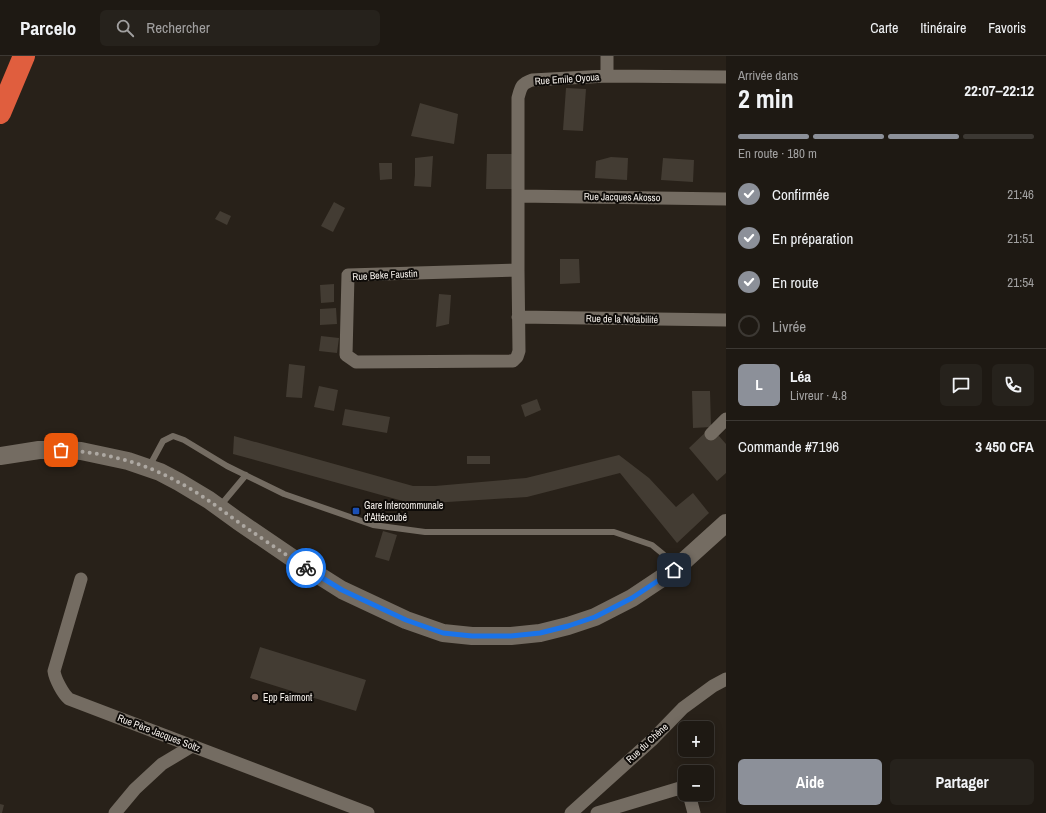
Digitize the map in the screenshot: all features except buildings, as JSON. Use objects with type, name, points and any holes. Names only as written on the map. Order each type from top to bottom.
[{"type":"highway","points":[[0,113],[24,56]]},
{"type":"street","points":[[607,56],[607,76]]},
{"type":"street","name":"Rue Emile Oyoua","points":[[518,270],[518,98],[520,88],[525,82],[532,80],[607,76],[726,77]]},
{"type":"street","name":"Rue Jacques Akosso","points":[[518,196],[726,199]]},
{"type":"street","name":"Rue Beke Faustin","points":[[518,270],[519,351],[517,357],[513,361],[356,362],[346,355],[348,275],[518,270]]},
{"type":"street","name":"Rue de la Notabilité","points":[[518,317],[726,320]]},
{"type":"street","points":[[711,434],[726,419]]},
{"type":"street","points":[[0,456],[39,450],[80,451],[128,461],[160,472],[209,500],[304,566],[342,590],[406,620],[443,633],[472,636],[511,636],[540,633],[595,617],[632,598],[674,570],[726,523]]},
{"type":"street","name":"Rue Père Jacques Soltz","points":[[81,579],[54,671],[55,676],[69,699],[368,813]]},
{"type":"street","name":"Rue du Chêne","points":[[571,813],[652,740],[683,708],[713,686],[726,679]]},
{"type":"street","points":[[115,813],[135,789],[162,764],[192,746]]},
{"type":"street","points":[[598,813],[678,789]]},
{"type":"street","points":[[691,801],[694,813]]},
{"type":"lane","points":[[148,468],[163,441],[174,436],[184,440],[227,466],[284,494],[373,526],[426,532],[614,532],[652,544],[663,554],[674,570]]},
{"type":"lane","points":[[219,508],[246,475]]},
{"type":"way so far","points":[[61,450],[80,451],[103,455],[128,461],[160,472],[209,500],[306,568]]},
{"type":"place","name":"Gare Intercommunale d'Attécoubé","points":[[356,511]]},
{"type":"place","name":"Epp Fairmont","points":[[255,697]]},
{"type":"route","points":[[306,568],[342,590],[406,620],[443,633],[472,636],[511,636],[540,633],[568,626],[595,617],[632,598],[674,570]]}]
